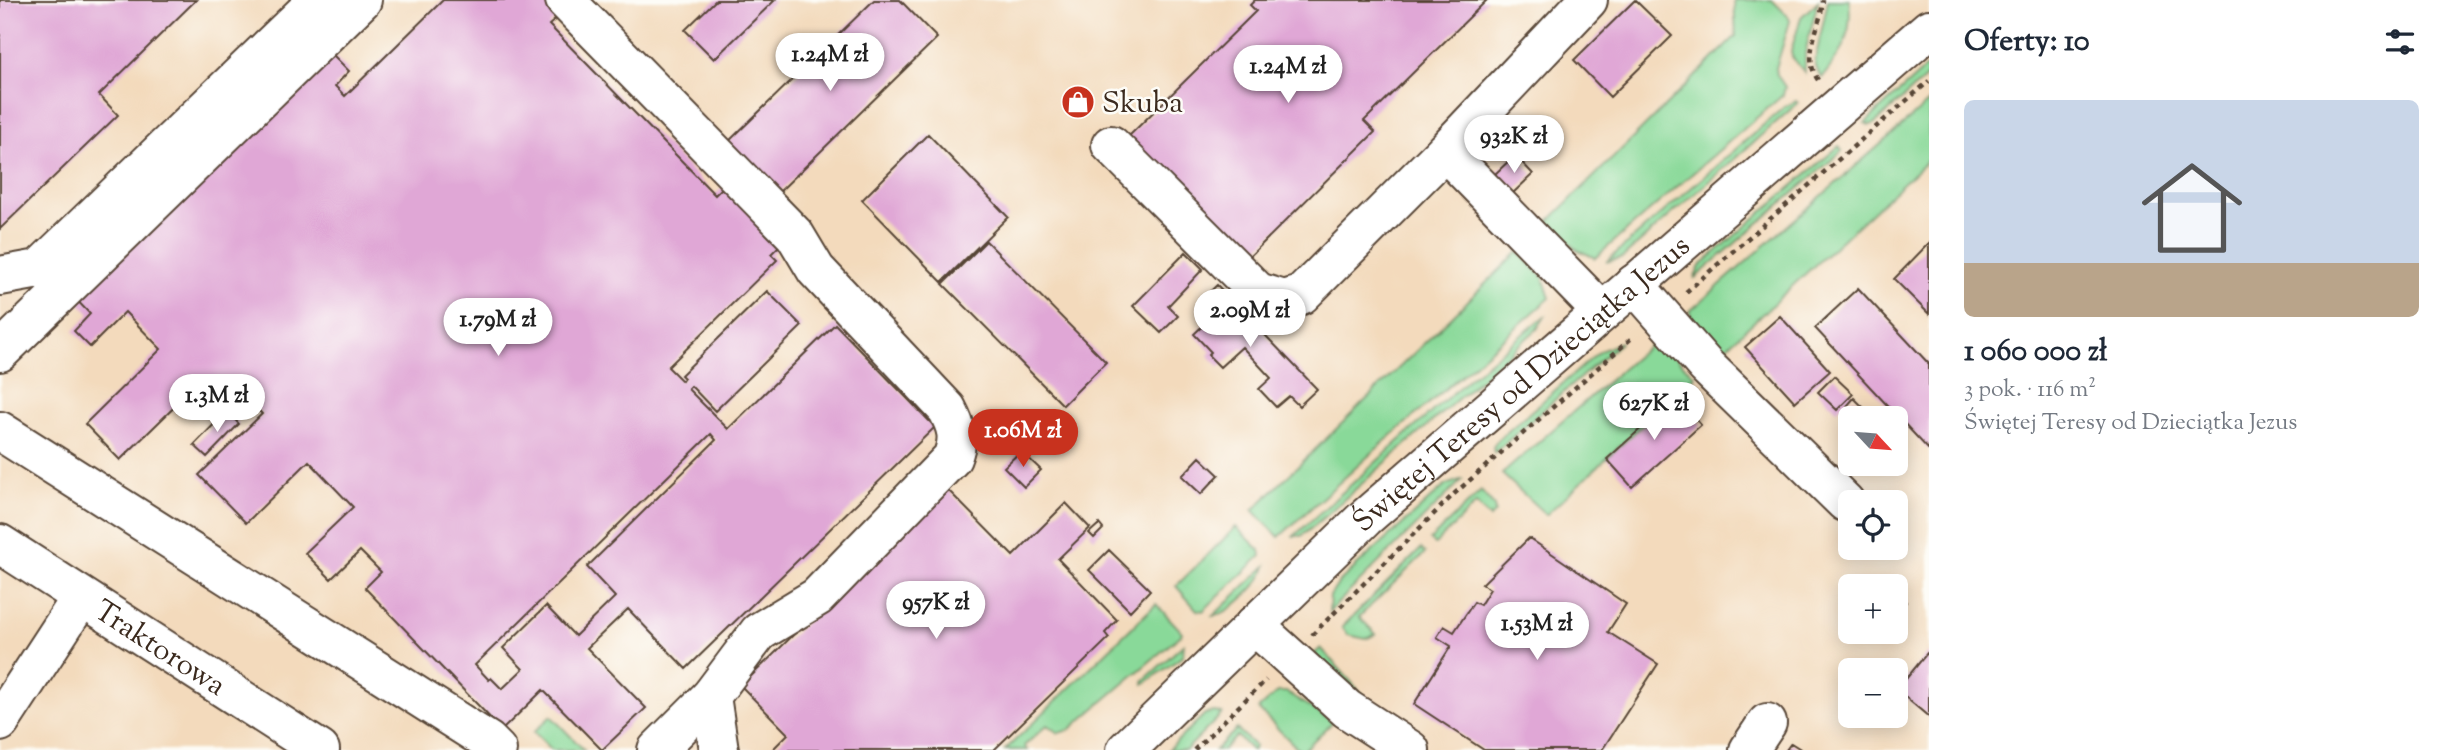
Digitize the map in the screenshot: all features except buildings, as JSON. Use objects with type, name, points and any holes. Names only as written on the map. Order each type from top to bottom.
[{"type":"street","points":[[0,276],[39,269],[318,0]]},
{"type":"street","points":[[0,352],[362,0]]},
{"type":"street","points":[[565,0],[795,235],[816,270],[947,409],[957,427],[958,439],[952,458],[817,597],[760,632],[711,696],[657,750]]},
{"type":"street","points":[[1111,145],[1258,292],[1284,300],[1301,295],[1445,151],[1588,0]]},
{"type":"street","points":[[1916,0],[1929,14]]},
{"type":"street","name":"Świętej Teresy od Dzieciątka Jezus","points":[[1126,750],[1365,518],[1929,29]]},
{"type":"street","points":[[1445,151],[1602,312]]},
{"type":"street","points":[[1634,284],[1706,366],[1838,495]]},
{"type":"street","points":[[0,431],[488,741],[497,750]]},
{"type":"street","name":"Traktorowa","points":[[0,544],[320,750]]},
{"type":"street","points":[[0,722],[81,598]]},
{"type":"street","points":[[1254,625],[1347,709],[1410,750]]},
{"type":"street","points":[[711,696],[719,750]]},
{"type":"path","points":[[1820,84],[1812,71],[1810,58],[1823,0]]},
{"type":"path","points":[[1194,750],[1454,494],[1929,81]]},
{"type":"green space","points":[[1734,0],[1772,0],[1788,16],[1790,21],[1776,68],[1785,87],[1783,95],[1595,258],[1576,249],[1548,222],[1736,36]]},
{"type":"green space","points":[[1828,0],[1849,0],[1850,12],[1845,42],[1836,60],[1822,78],[1815,67],[1815,61]]},
{"type":"green space","points":[[1818,1],[1805,53],[1805,73],[1792,57],[1791,51],[1801,17]]},
{"type":"green space","points":[[1929,65],[1929,75],[1874,124],[1865,123]]},
{"type":"green space","points":[[1796,101],[1798,103],[1623,257],[1606,262],[1784,107]]},
{"type":"green space","points":[[1929,102],[1929,159],[1717,356],[1691,323],[1690,311]]},
{"type":"green space","points":[[1839,146],[1842,151],[1694,279],[1700,266]]},
{"type":"green space","points":[[1518,252],[1543,277],[1550,298],[1279,537],[1253,510]]},
{"type":"green space","points":[[1546,315],[1537,329],[1307,532],[1294,536],[1467,380]]},
{"type":"green space","points":[[1621,342],[1494,453],[1493,447],[1498,440],[1600,351]]},
{"type":"green space","points":[[1652,343],[1673,355],[1695,376],[1546,515],[1502,474]]},
{"type":"green space","points":[[1463,479],[1329,612],[1330,596],[1340,581],[1446,485]]},
{"type":"green space","points":[[1481,491],[1494,506],[1495,512],[1490,518],[1476,504],[1435,544],[1430,540]]},
{"type":"green space","points":[[1236,527],[1260,550],[1261,556],[1203,611],[1197,610],[1176,586]]},
{"type":"green space","points":[[1421,549],[1425,553],[1359,617],[1376,634],[1366,639],[1348,635],[1342,627]]},
{"type":"green space","points":[[1266,566],[1264,573],[1245,596],[1228,610],[1213,616]]},
{"type":"green space","points":[[1156,604],[1182,632],[1181,635],[1069,730],[1059,733],[1047,725],[1024,746],[1027,750],[1005,750]]},
{"type":"green space","points":[[1184,644],[1183,656],[1144,684],[1143,681]]},
{"type":"green space","points":[[1321,648],[1362,694],[1358,698],[1314,654]]},
{"type":"green space","points":[[1278,692],[1286,692],[1333,722],[1304,750],[1299,750],[1258,709]]},
{"type":"green space","points":[[1205,714],[1222,714],[1186,750],[1168,750]]},
{"type":"green space","points":[[551,716],[584,750],[552,750],[534,732]]},
{"type":"green space","points":[[1237,729],[1255,746],[1254,750],[1237,736],[1223,750],[1215,750]]},
{"type":"place","name":"Skuba","points":[[1078,102]]}]
